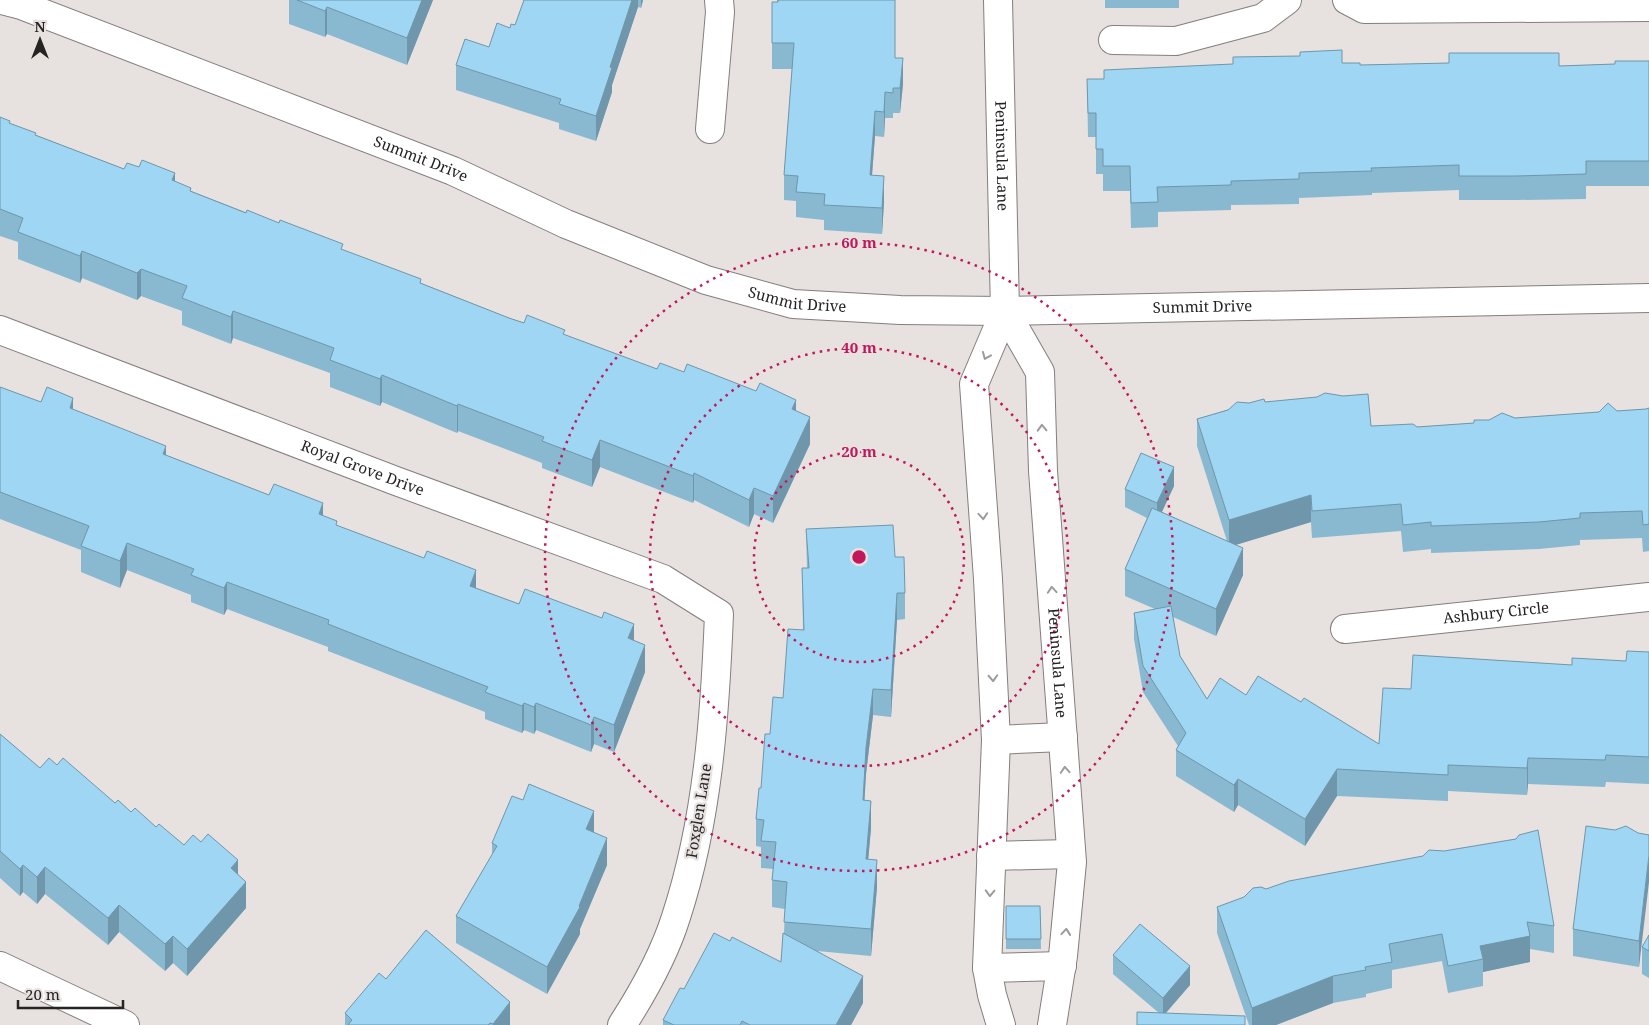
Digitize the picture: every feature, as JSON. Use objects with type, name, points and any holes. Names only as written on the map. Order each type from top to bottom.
[{"type":"street","name":"Summit Drive","points":[[2,0],[30,8],[453,172],[566,224],[706,280],[793,304],[900,310],[1005,311],[1649,298]]},
{"type":"street","points":[[710,129],[720,12],[719,0]]},
{"type":"street","name":"Peninsula Lane","points":[[998,0],[1005,311],[974,384],[988,579],[996,740],[987,968],[992,995],[1001,1025]]},
{"type":"street","points":[[1113,40],[1176,41],[1263,18],[1287,0]]},
{"type":"street","points":[[1347,0],[1364,9],[1649,7]]},
{"type":"street","name":"Peninsula Lane","points":[[1005,311],[1040,372],[1043,471],[1071,854],[1062,966],[1052,1025]]},
{"type":"street","name":"Royal Grove Drive","points":[[0,330],[396,481],[663,579],[719,614]]},
{"type":"street","name":"Ashbury Circle","points":[[1345,629],[1649,597]]},
{"type":"street","name":"Foxglen Lane","points":[[622,1025],[640,997],[676,918],[698,839],[716,677],[719,614]]},
{"type":"street","points":[[996,740],[1062,737]]},
{"type":"street","points":[[991,856],[1071,854]]},
{"type":"street","points":[[0,966],[125,1025]]},
{"type":"street","points":[[987,968],[1062,966]]},
{"type":"building","points":[[297,0],[422,0],[407,38],[327,7],[325,11]]},
{"type":"building","points":[[524,0],[632,0],[596,116],[559,104],[561,99],[456,65],[465,39],[489,47],[497,23],[510,28],[511,24],[515,25]]},
{"type":"building","points":[[778,0],[895,0],[895,58],[903,58],[900,88],[893,88],[893,93],[885,92],[884,112],[875,111],[870,175],[884,176],[882,208],[824,205],[825,194],[796,192],[798,176],[784,175],[794,43],[772,43],[772,2],[778,2]]},
{"type":"building","points":[[1342,50],[1342,63],[1360,63],[1360,65],[1449,63],[1449,53],[1559,53],[1559,66],[1615,64],[1615,61],[1649,61],[1649,161],[1586,161],[1586,174],[1459,176],[1459,165],[1371,168],[1372,171],[1299,173],[1299,179],[1231,181],[1231,185],[1157,187],[1158,202],[1131,203],[1130,166],[1103,166],[1103,149],[1096,149],[1096,113],[1088,113],[1087,79],[1104,79],[1104,70],[1233,64],[1233,57],[1300,56],[1300,52]]},
{"type":"building","points":[[0,117],[10,121],[9,123],[36,133],[35,135],[124,169],[127,163],[139,167],[142,160],[175,173],[172,180],[191,188],[190,191],[246,213],[247,210],[279,223],[280,220],[343,244],[341,249],[421,279],[420,283],[509,318],[524,323],[527,315],[565,330],[563,334],[657,369],[660,363],[684,372],[687,364],[756,391],[760,383],[796,400],[792,409],[810,417],[773,496],[754,488],[749,500],[694,473],[693,476],[600,440],[592,460],[542,441],[544,437],[458,404],[457,406],[382,375],[380,379],[330,360],[334,348],[233,311],[231,317],[182,298],[187,286],[141,269],[137,273],[82,251],[80,256],[18,232],[23,218],[0,209]]},
{"type":"building","points":[[0,387],[41,402],[47,387],[73,398],[70,408],[166,446],[163,454],[269,495],[274,484],[323,503],[319,514],[337,521],[336,525],[424,558],[427,551],[476,570],[470,586],[519,604],[525,589],[602,618],[604,612],[634,624],[628,638],[645,645],[614,725],[594,717],[591,725],[536,703],[534,707],[524,703],[522,706],[485,692],[488,687],[328,624],[329,620],[227,582],[224,588],[191,575],[194,569],[127,543],[120,561],[81,546],[89,526],[0,492]]},
{"type":"building","points":[[1325,393],[1343,396],[1368,394],[1371,426],[1413,424],[1417,427],[1474,423],[1474,420],[1489,420],[1502,413],[1515,418],[1599,412],[1608,403],[1617,411],[1649,408],[1649,524],[1643,525],[1642,511],[1580,513],[1580,518],[1539,522],[1431,526],[1431,522],[1403,525],[1401,504],[1312,511],[1311,495],[1229,520],[1197,419],[1228,410],[1237,402],[1249,403],[1264,399],[1265,402],[1317,397]]},
{"type":"building","points":[[1141,453],[1174,467],[1157,503],[1125,489]]},
{"type":"building","points":[[1152,508],[1243,548],[1216,609],[1125,569]]},
{"type":"building","points":[[893,525],[895,557],[904,557],[905,593],[897,593],[891,690],[873,689],[866,748],[863,800],[871,801],[866,859],[877,860],[871,929],[784,922],[787,882],[772,880],[776,842],[761,841],[764,820],[756,819],[759,788],[761,788],[765,734],[770,734],[773,697],[783,698],[788,629],[804,630],[802,568],[809,568],[806,529]]},
{"type":"building","points":[[1171,606],[1180,656],[1207,699],[1220,678],[1246,695],[1258,676],[1301,702],[1304,698],[1379,744],[1383,688],[1411,689],[1413,655],[1572,665],[1572,658],[1626,661],[1627,651],[1649,652],[1649,757],[1606,755],[1605,760],[1528,758],[1527,768],[1448,765],[1448,775],[1337,769],[1305,819],[1238,779],[1234,785],[1176,750],[1186,733],[1143,666],[1134,613]]},
{"type":"building","points":[[0,734],[40,768],[49,758],[57,765],[63,758],[115,803],[118,800],[131,812],[135,808],[156,827],[159,824],[184,845],[193,835],[201,842],[208,834],[238,860],[231,868],[246,882],[187,949],[173,936],[165,944],[119,905],[108,918],[45,867],[37,877],[23,865],[20,869],[0,851]]},
{"type":"building","points":[[529,784],[594,811],[586,829],[607,838],[580,907],[547,967],[456,916],[497,846],[492,843],[512,796],[523,800]]},
{"type":"building","points":[[1586,826],[1615,830],[1626,826],[1638,833],[1649,835],[1649,855],[1639,941],[1573,929]]},
{"type":"building","points":[[1538,830],[1554,926],[1527,922],[1530,936],[1480,946],[1483,959],[1448,966],[1442,934],[1389,944],[1392,962],[1365,967],[1366,970],[1333,976],[1252,1008],[1217,907],[1244,897],[1253,888],[1261,887],[1266,889],[1289,881],[1423,856],[1429,850],[1444,851],[1516,839],[1519,835]]},
{"type":"building","points":[[1006,906],[1040,906],[1041,939],[1006,939]]},
{"type":"building","points":[[1140,924],[1190,966],[1163,998],[1113,955]]},
{"type":"building","points":[[426,930],[510,1002],[493,1024],[348,1025],[352,1020],[345,1013],[379,973],[386,979]]},
{"type":"building","points":[[714,933],[730,941],[732,937],[781,962],[783,933],[863,976],[836,1025],[750,1025],[742,1021],[740,1025],[674,1025],[663,1020],[680,988],[684,989]]},
{"type":"building","points":[[1649,935],[1649,951],[1642,947]]},
{"type":"building","points":[[1137,1012],[1245,1016],[1245,1025],[1137,1025]]}]
